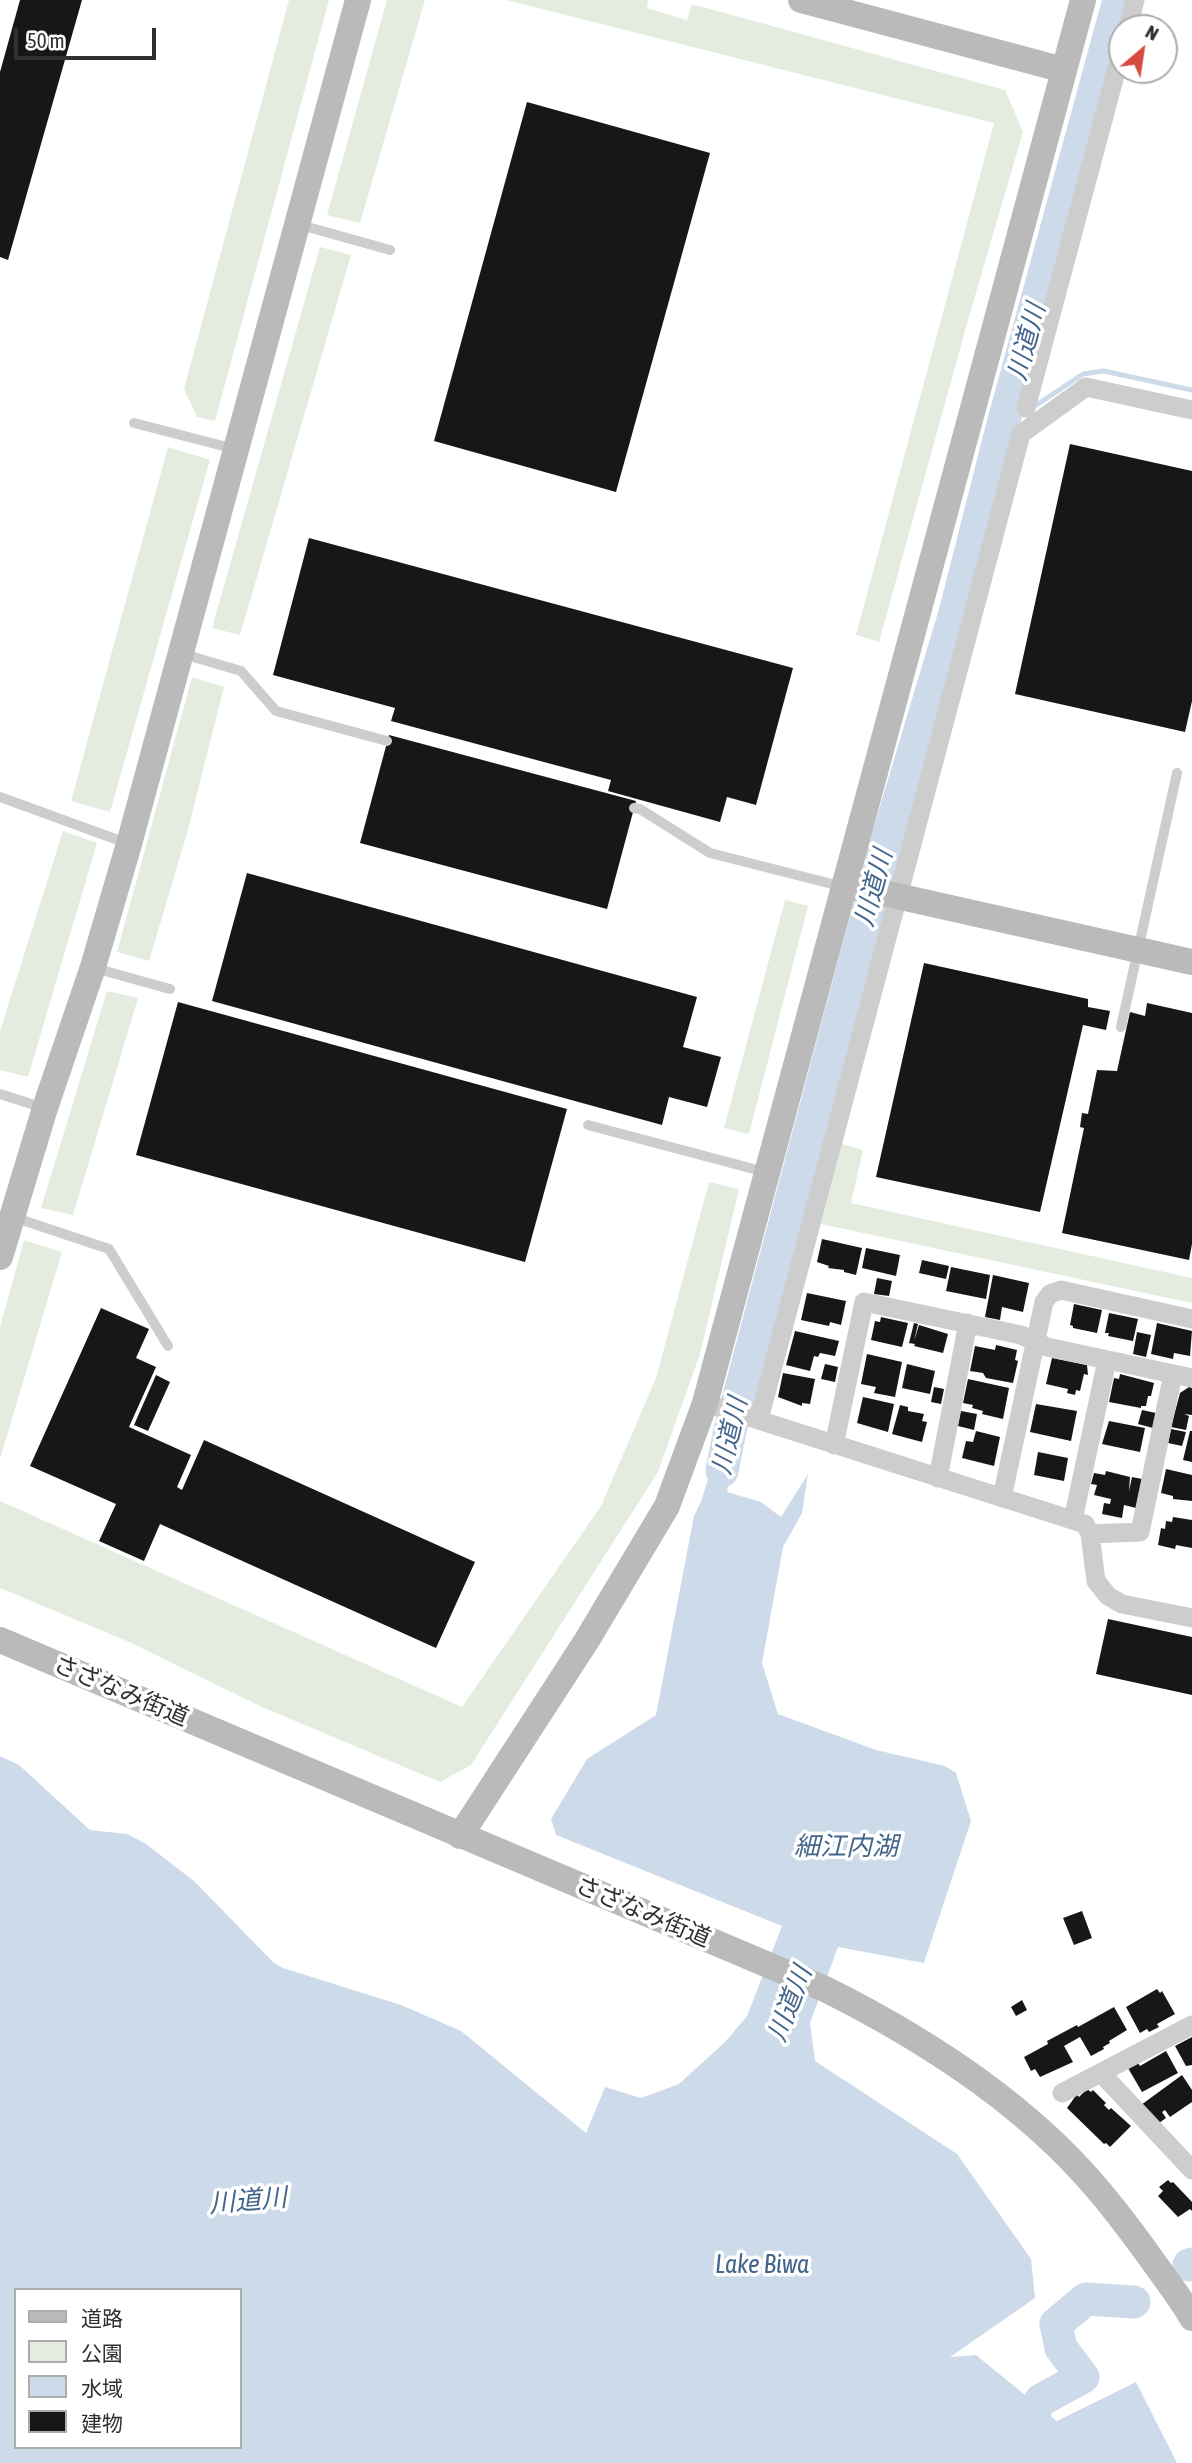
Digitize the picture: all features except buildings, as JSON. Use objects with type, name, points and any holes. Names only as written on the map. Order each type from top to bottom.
[{"type":"street","points":[[0,1257],[45,1108],[93,967],[129,844],[358,0]]},
{"type":"street","points":[[802,0],[1065,70]]},
{"type":"street","points":[[460,1836],[587,1640],[667,1506],[714,1405],[769,1172],[853,888],[1083,0]]},
{"type":"street","points":[[1026,408],[1113,84]]},
{"type":"street","points":[[755,1418],[1021,434],[1086,387],[1192,410]]},
{"type":"street","points":[[853,888],[1192,962]]},
{"type":"street","points":[[1002,1498],[1044,1302],[1050,1294],[1058,1291],[1192,1319]]},
{"type":"street","points":[[834,1445],[864,1302],[1021,1335],[1047,1347],[1183,1376],[1140,1532],[1090,1534]]},
{"type":"street","points":[[938,1478],[968,1323]]},
{"type":"street","points":[[1073,1520],[1107,1360]]},
{"type":"street","points":[[714,1405],[1085,1524],[1090,1534],[1096,1581],[1108,1596],[1122,1604],[1192,1618]]},
{"type":"street","name":"さざなみ街道","points":[[0,1640],[825,1989],[932,2049],[1018,2112],[1093,2184],[1190,2311]]},
{"type":"street","points":[[1062,2093],[1192,2025]]},
{"type":"street","points":[[1101,2073],[1192,2170]]},
{"type":"lane","points":[[297,224],[390,250]]},
{"type":"lane","points":[[134,423],[235,450]]},
{"type":"lane","points":[[180,653],[241,671],[276,710],[387,741]]},
{"type":"lane","points":[[1121,1027],[1177,773]]},
{"type":"lane","points":[[0,797],[129,844]]},
{"type":"lane","points":[[634,808],[640,809],[710,853],[853,888]]},
{"type":"lane","points":[[93,967],[170,989]]},
{"type":"lane","points":[[0,1094],[45,1108]]},
{"type":"lane","points":[[588,1125],[769,1172]]},
{"type":"lane","points":[[12,1217],[109,1249],[168,1346]]},
{"type":"green space","points":[[289,0],[329,0],[215,421],[197,417],[184,389]]},
{"type":"green space","points":[[387,0],[425,0],[360,223],[327,215]]},
{"type":"green space","points":[[506,0],[648,0],[647,8],[687,20],[692,4],[1005,90],[1023,132],[879,642],[856,635],[994,123]]},
{"type":"green space","points":[[320,247],[351,255],[240,635],[212,628]]},
{"type":"green space","points":[[168,447],[210,460],[110,812],[71,801]]},
{"type":"green space","points":[[192,677],[224,687],[188,830],[149,961],[117,952]]},
{"type":"green space","points":[[63,831],[97,843],[28,1077],[0,1070],[0,1031]]},
{"type":"green space","points":[[785,900],[808,906],[749,1134],[724,1128]]},
{"type":"green space","points":[[107,991],[138,998],[73,1215],[41,1208]]},
{"type":"green space","points":[[842,1144],[863,1150],[851,1203],[1192,1278],[1192,1303],[821,1224]]},
{"type":"green space","points":[[709,1182],[739,1189],[700,1354],[658,1472],[471,1765],[440,1782],[262,1707],[129,1642],[0,1588],[0,1501],[462,1707],[601,1506],[656,1378]]},
{"type":"green space","points":[[24,1240],[62,1252],[0,1459],[0,1327]]},
{"type":"water","name":"Lake Biwa","points":[[724,1425],[739,1428],[727,1492],[761,1502],[781,1517],[808,1474],[802,1513],[783,1547],[762,1663],[778,1714],[876,1750],[945,1766],[956,1773],[971,1821],[924,1963],[838,1947],[810,2023],[815,2061],[957,2154],[1031,2259],[1035,2298],[950,2357],[976,2355],[1057,2421],[1136,2382],[1177,2463],[0,2463],[0,1756],[19,1765],[90,1830],[127,1834],[146,1844],[194,1881],[273,1962],[283,1968],[401,2005],[461,2031],[586,2133],[605,2087],[641,2098],[679,2084],[725,2042],[747,2016],[782,1926],[556,1835],[551,1819],[587,1759],[656,1715],[694,1516],[702,1499]]},
{"type":"waterway","name":"川道川","points":[[722,1471],[730,1430],[888,837],[955,613],[1002,428],[1119,0]]},
{"type":"waterway","points":[[1032,408],[1083,374],[1104,371],[1192,390]]},
{"type":"waterway","points":[[1002,428],[1024,413]]},
{"type":"waterway","points":[[1010,2437],[1018,2436],[1041,2400],[1083,2377],[1061,2348],[1056,2324],[1086,2299],[1134,2302]]},
{"type":"water label","name":"細江内湖","points":[[846,1847]]}]
